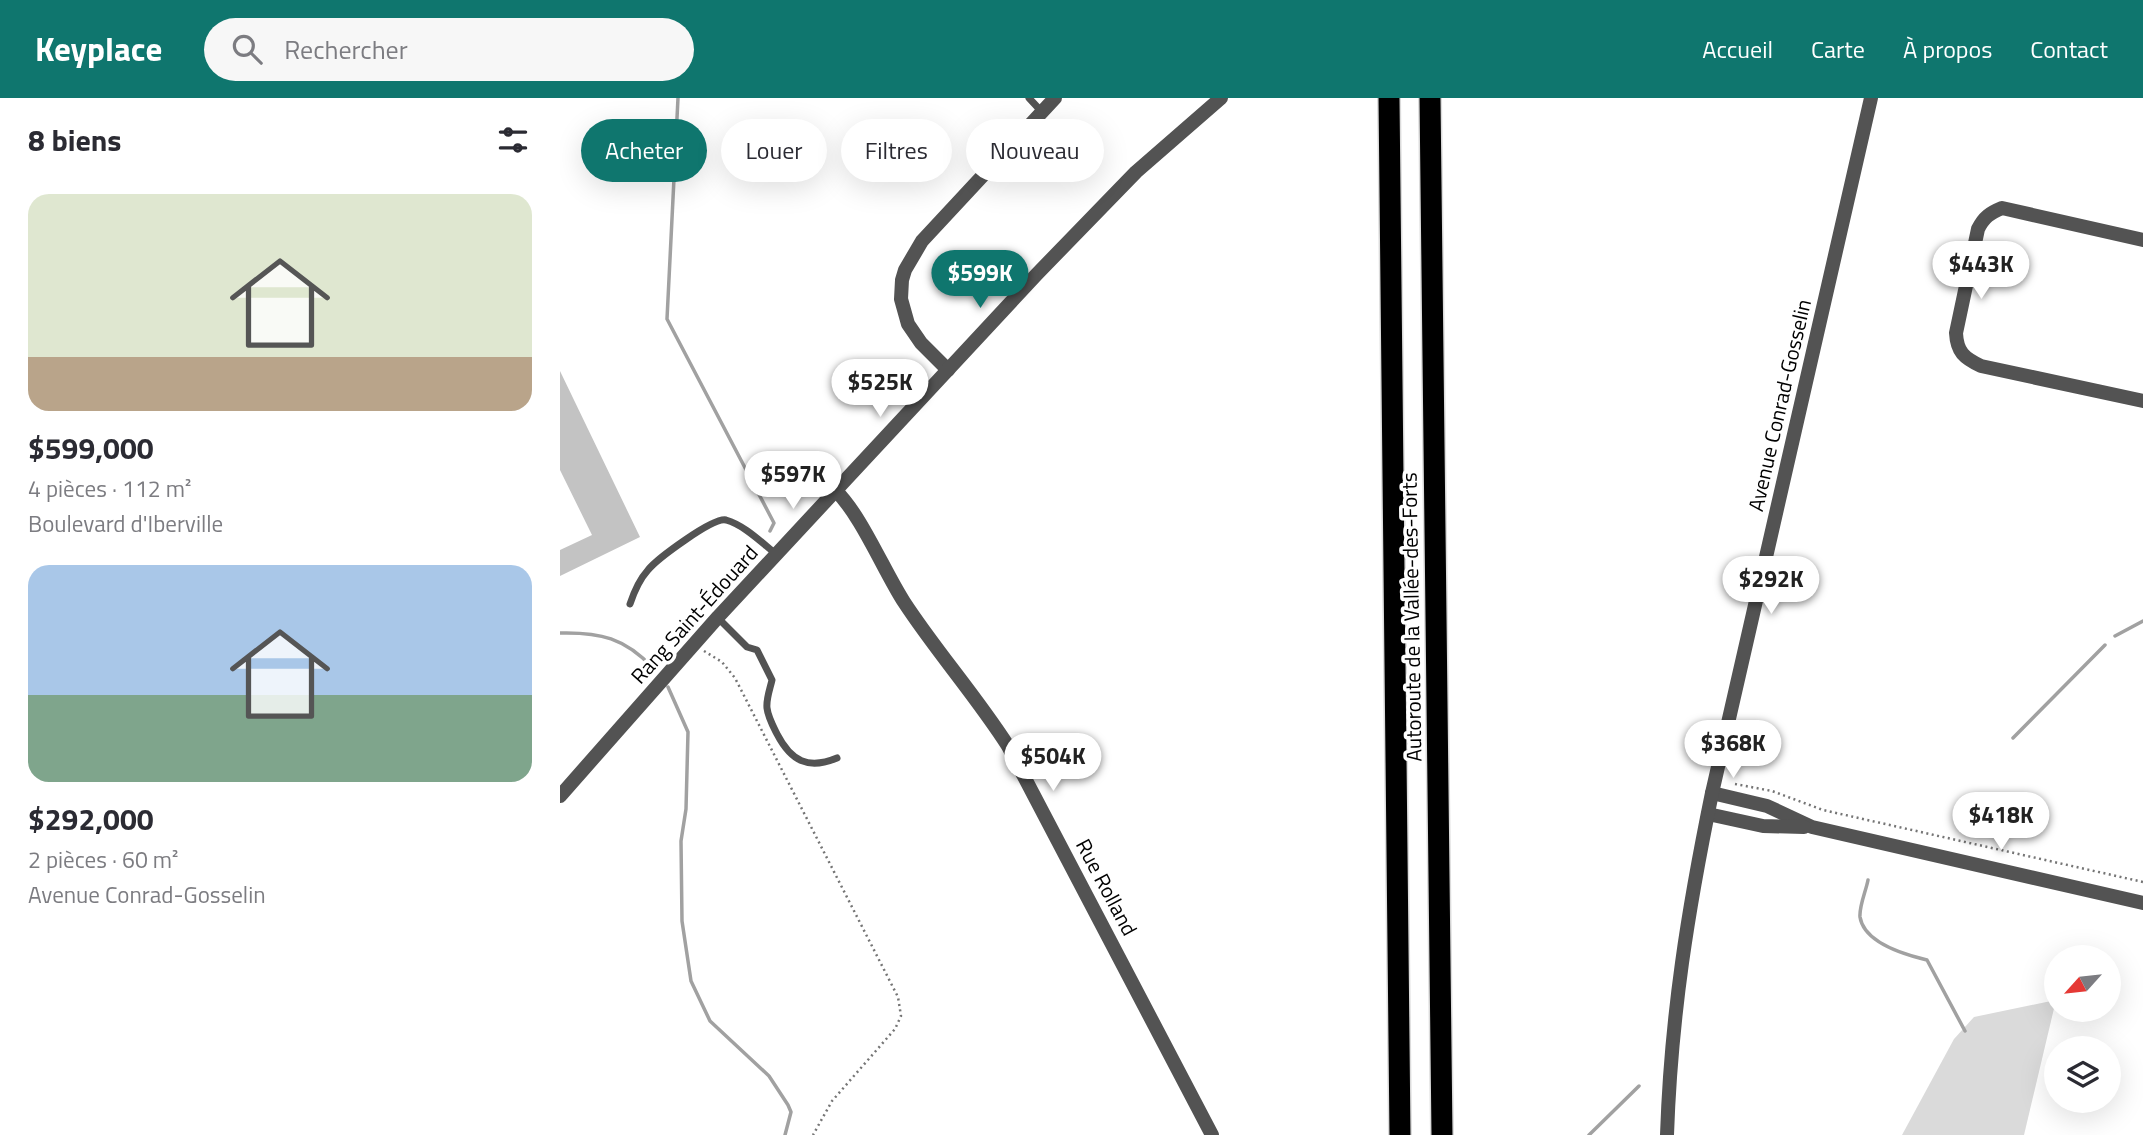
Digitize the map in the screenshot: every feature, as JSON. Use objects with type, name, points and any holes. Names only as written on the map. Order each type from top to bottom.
[{"type":"highway","name":"Autoroute de la Vallée-des-Forts","points":[[1389,98],[1400,1135]]},
{"type":"highway","name":"Autoroute de la Vallée-des-Forts","points":[[1430,98],[1442,1135]]},
{"type":"street","points":[[948,370],[921,343],[908,324],[901,299],[905,270],[922,241],[1055,98]]},
{"type":"street","name":"Rang Saint-Édouard","points":[[560,796],[776,554],[1130,177],[1221,98]]},
{"type":"street","name":"Avenue Conrad-Gosselin","points":[[1667,1135],[1671,1045],[1680,966],[1712,793],[1871,98]]},
{"type":"street","points":[[2143,240],[2002,208],[1989,214],[1978,229],[1956,333],[1957,348],[1966,359],[1981,366],[2143,401]]},
{"type":"street","name":"Rue Rolland","points":[[836,491],[854,515],[911,612],[1008,746],[1213,1135]]},
{"type":"street","points":[[1712,793],[1767,807],[1812,827],[2143,902]]},
{"type":"street","points":[[1708,814],[1763,826],[1812,827]]},
{"type":"lane","points":[[1028,98],[1042,112]]},
{"type":"lane","points":[[630,604],[635,589],[648,569],[719,520],[726,520],[748,531],[776,554]]},
{"type":"lane","points":[[718,617],[747,647],[757,650],[772,680],[766,705],[768,712],[788,752],[802,761],[816,764],[837,758]]},
{"type":"path","points":[[691,647],[708,652],[722,662],[735,678],[898,997],[901,1016],[895,1029],[832,1101],[813,1135]]},
{"type":"path","points":[[1812,807],[2143,882]]},
{"type":"shaded area","points":[[2044,1002],[2044,1022],[2051,1022],[2047,1036],[2044,1036],[2044,1051],[2024,1135],[1902,1135],[1954,1039],[1974,1017]]},
{"type":"building","points":[[560,371],[640,537],[560,576],[560,550],[592,535],[560,470]]},
{"type":"waterway","points":[[678,98],[667,319],[774,523],[770,531]]},
{"type":"waterway","points":[[685,629],[752,553]]},
{"type":"waterway","points":[[2115,636],[2143,621]]},
{"type":"waterway","points":[[560,633],[600,636],[622,643],[653,668]]},
{"type":"waterway","points":[[2013,738],[2105,645]]},
{"type":"waterway","points":[[650,665],[664,650]]},
{"type":"waterway","points":[[668,687],[688,732],[686,809],[681,841],[682,921],[691,981],[710,1021],[769,1076],[788,1105],[791,1112],[785,1135]]},
{"type":"waterway","points":[[1868,880],[1860,913],[1863,926],[1877,941],[1927,960],[1965,1031]]},
{"type":"waterway","points":[[1589,1135],[1639,1086]]}]
